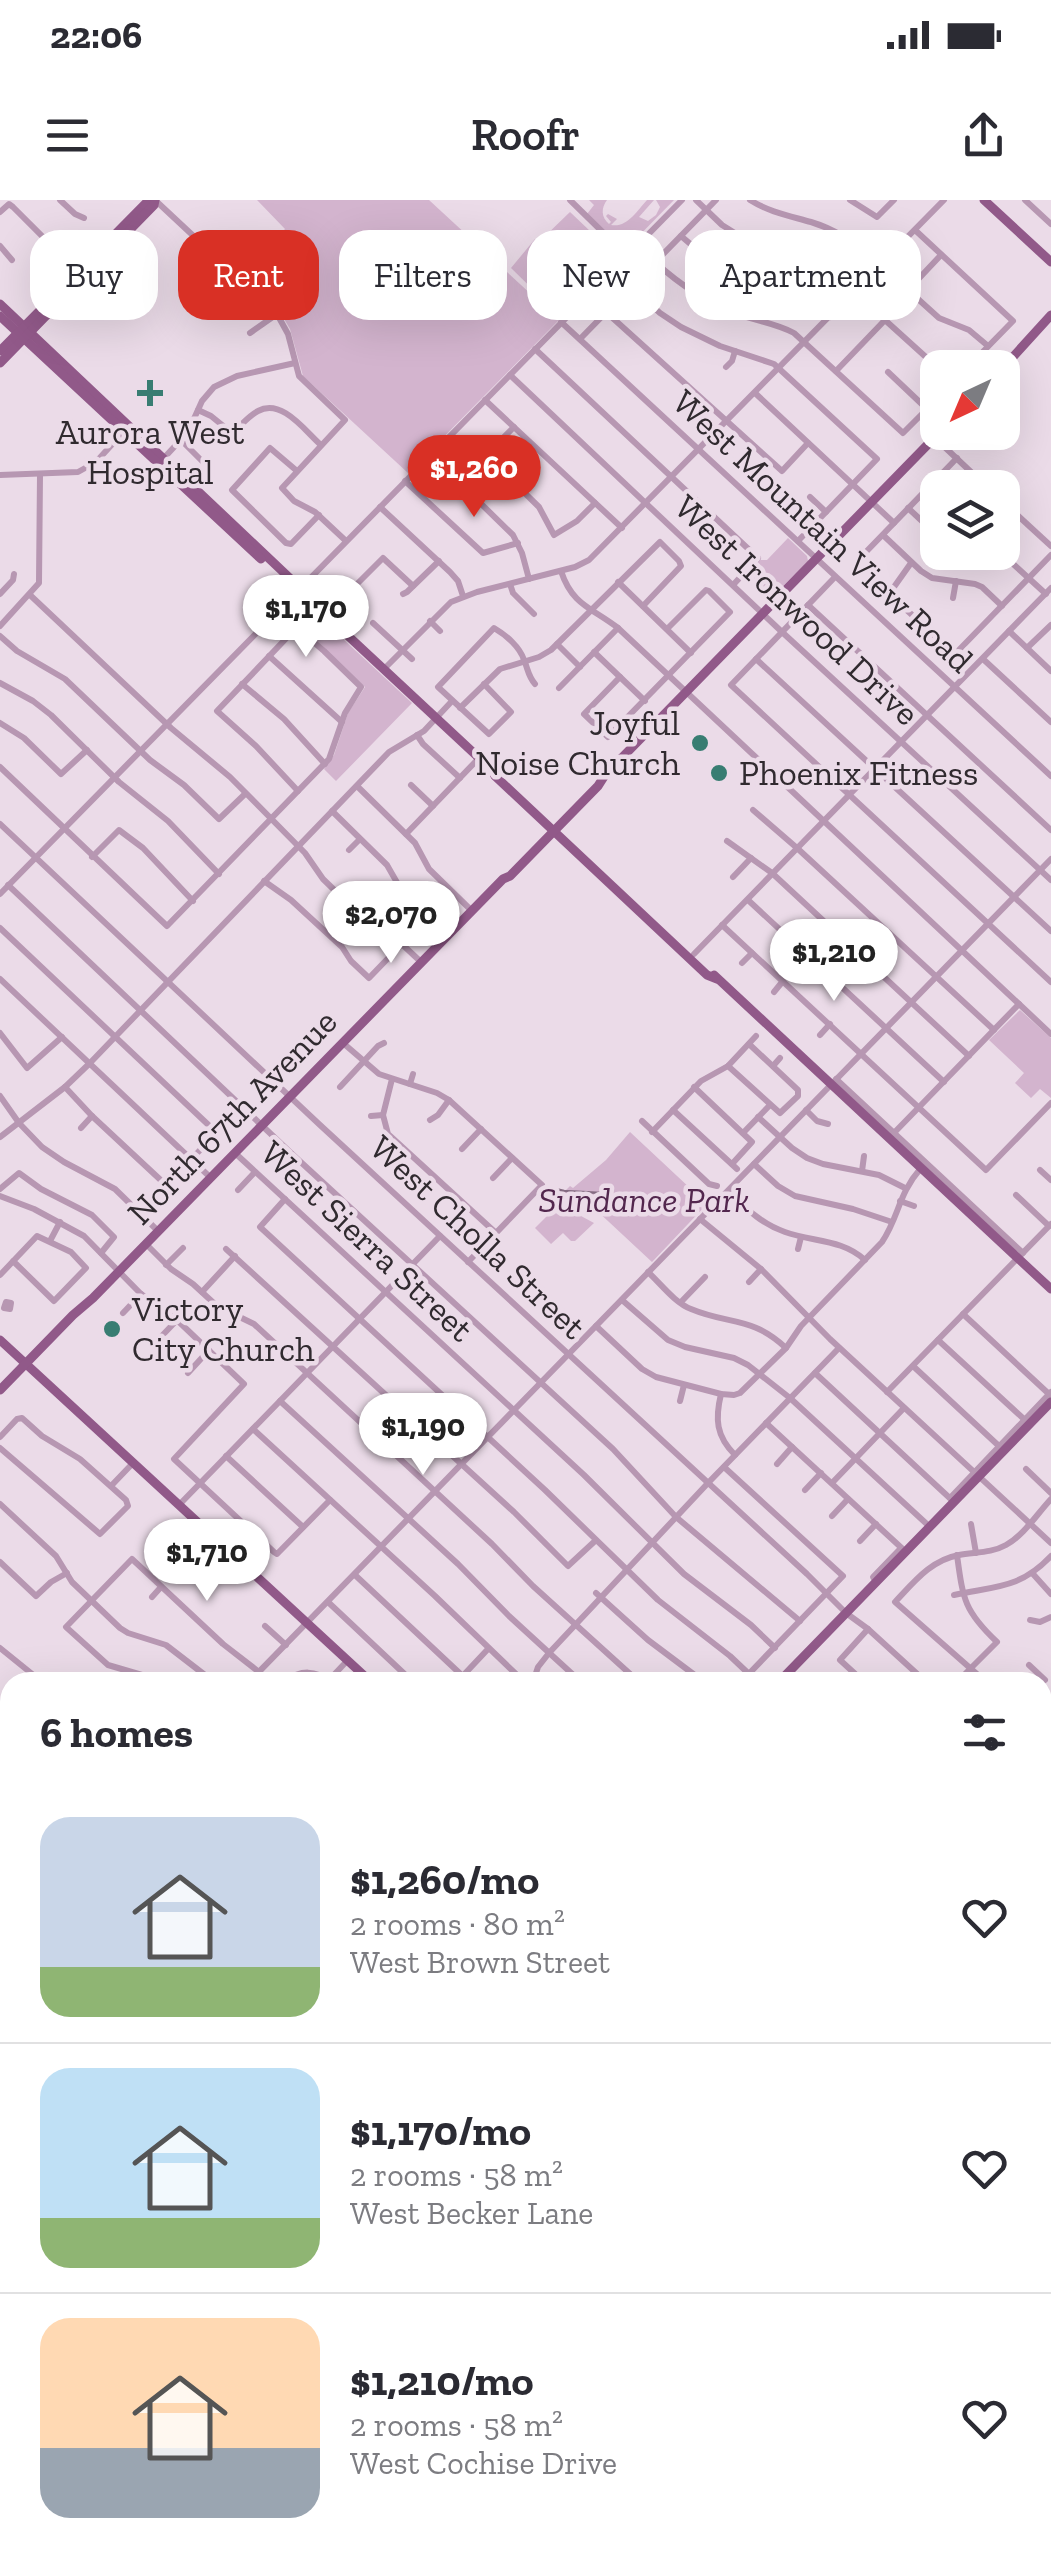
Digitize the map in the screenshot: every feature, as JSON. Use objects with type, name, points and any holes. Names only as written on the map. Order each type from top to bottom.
[{"type":"main road","points":[[122,230],[153,200]]},
{"type":"main road","points":[[130,230],[154,205],[153,200]]},
{"type":"main road","points":[[984,200],[1051,262]]},
{"type":"main road","points":[[0,304],[75,382],[228,520],[496,776],[694,954],[716,979]]},
{"type":"main road","points":[[1020,350],[1051,315]]},
{"type":"main road","points":[[0,316],[24,333]]},
{"type":"main road","points":[[0,364],[36,320]]},
{"type":"main road","points":[[0,351],[39,320]]},
{"type":"main road","points":[[1032,338],[1051,322]]},
{"type":"main road","name":"North 67th Avenue","points":[[0,1398],[73,1315],[120,1272],[503,880],[506,872],[598,786],[605,774],[922,450]]},
{"type":"main road","points":[[161,462],[292,588],[298,589]]},
{"type":"main road","points":[[195,498],[228,520]]},
{"type":"main road","points":[[554,827],[707,974],[834,1082],[921,1168],[1020,1255],[1051,1289]]},
{"type":"main road","points":[[666,936],[688,954],[694,954]]},
{"type":"main road","points":[[0,1340],[359,1672]]},
{"type":"main road","name":"North 67th Avenue","points":[[0,1390],[27,1366]]},
{"type":"main road","points":[[789,1672],[1051,1396]]},
{"type":"street","points":[[60,200],[84,218]]},
{"type":"street","points":[[153,200],[186,230]]},
{"type":"street","points":[[570,200],[601,230]]},
{"type":"street","points":[[653,230],[682,200]]},
{"type":"street","points":[[696,200],[731,230]]},
{"type":"street","points":[[665,253],[716,200]]},
{"type":"street","points":[[750,200],[832,230]]},
{"type":"street","points":[[850,200],[877,217],[894,200]]},
{"type":"street","points":[[915,230],[944,200]]},
{"type":"street","points":[[1026,200],[1051,224]]},
{"type":"street","points":[[0,212],[9,204],[36,230]]},
{"type":"street","points":[[681,236],[685,239]]},
{"type":"street","points":[[921,236],[1013,320],[984,350]]},
{"type":"street","points":[[0,246],[12,260]]},
{"type":"street","points":[[941,255],[908,290],[949,327],[964,326],[988,346]]},
{"type":"street","points":[[665,270],[709,302],[782,327],[805,342],[903,433],[920,416]]},
{"type":"street","points":[[960,285],[966,278]]},
{"type":"street","points":[[665,316],[698,339],[768,360],[780,368],[877,459],[798,542]]},
{"type":"street","points":[[250,333],[268,320]]},
{"type":"street","points":[[280,320],[299,376],[345,420],[282,488],[346,541]]},
{"type":"street","points":[[580,339],[598,320]]},
{"type":"street","points":[[615,320],[782,471],[808,444]]},
{"type":"street","points":[[384,669],[442,608],[463,596],[562,571],[589,560],[827,320]]},
{"type":"street","points":[[836,372],[886,320],[920,351]]},
{"type":"street","points":[[0,894],[561,322]]},
{"type":"street","name":"West Mountain View Road","points":[[561,322],[1051,776]]},
{"type":"street","points":[[535,349],[758,558],[733,584]]},
{"type":"street","points":[[726,368],[735,351]]},
{"type":"street","points":[[161,462],[192,426],[210,390],[228,380],[295,363]]},
{"type":"street","points":[[888,372],[920,402]]},
{"type":"street","name":"West Ironwood Drive","points":[[510,375],[1051,880]]},
{"type":"street","points":[[755,393],[894,523]]},
{"type":"street","points":[[484,400],[622,528]]},
{"type":"street","points":[[198,410],[232,434],[260,410],[274,408],[285,412],[321,445]]},
{"type":"street","points":[[514,427],[486,455],[539,507],[554,534],[595,504]]},
{"type":"street","points":[[0,475],[68,474],[86,469],[126,429]]},
{"type":"street","points":[[181,440],[202,460]]},
{"type":"street","points":[[297,471],[270,448],[232,490],[300,551]]},
{"type":"street","points":[[950,450],[969,470]]},
{"type":"street","points":[[431,455],[507,527],[518,543],[529,580]]},
{"type":"street","points":[[860,563],[862,556],[957,458]]},
{"type":"street","points":[[0,626],[30,595],[40,577],[40,475]]},
{"type":"street","points":[[405,481],[482,553],[518,543]]},
{"type":"street","points":[[810,497],[826,512]]},
{"type":"street","points":[[380,506],[456,578],[463,596]]},
{"type":"street","points":[[908,508],[920,519]]},
{"type":"street","points":[[289,543],[319,515]]},
{"type":"street","points":[[1020,518],[1051,546]]},
{"type":"street","points":[[882,535],[932,578],[982,588],[1002,606]]},
{"type":"street","points":[[460,708],[500,669],[542,656],[660,542],[681,563],[643,606]]},
{"type":"street","points":[[911,562],[889,594],[954,654],[1051,555]]},
{"type":"street","points":[[326,615],[383,558],[414,586]]},
{"type":"street","points":[[403,594],[440,561]]},
{"type":"street","points":[[694,954],[1048,591],[1019,570]]},
{"type":"street","points":[[562,571],[571,593],[618,628],[1051,1034]]},
{"type":"street","points":[[0,594],[14,574]]},
{"type":"street","points":[[835,577],[730,685],[1051,982]]},
{"type":"street","points":[[953,598],[956,581]]},
{"type":"street","points":[[618,582],[691,653]]},
{"type":"street","points":[[510,584],[513,593],[534,614]]},
{"type":"street","points":[[620,677],[584,714],[608,737],[730,612],[708,590],[666,629]]},
{"type":"street","points":[[30,595],[167,724],[212,760],[298,846],[323,880],[360,916],[389,932],[421,962]]},
{"type":"street","points":[[808,605],[1051,830]]},
{"type":"street","points":[[0,767],[167,926],[325,764],[361,687],[277,611]]},
{"type":"street","points":[[430,622],[440,631]]},
{"type":"street","points":[[373,623],[412,659]]},
{"type":"street","points":[[1026,648],[1051,625]]},
{"type":"street","points":[[296,628],[217,711],[298,792]]},
{"type":"street","points":[[484,684],[511,712],[489,734],[438,687],[494,628],[519,650],[535,684]]},
{"type":"street","points":[[559,688],[618,628]]},
{"type":"street","points":[[1009,631],[1051,671]]},
{"type":"street","points":[[0,636],[16,651],[64,679],[219,819],[245,794]]},
{"type":"street","points":[[556,644],[580,667]]},
{"type":"street","points":[[594,652],[645,701]]},
{"type":"street","points":[[269,656],[342,722]]},
{"type":"street","points":[[756,658],[1051,930]]},
{"type":"street","points":[[982,659],[1051,722]]},
{"type":"street","points":[[0,683],[42,708],[114,777],[168,821],[219,874]]},
{"type":"street","points":[[242,684],[284,720],[325,764]]},
{"type":"street","points":[[0,1137],[90,1064],[394,748],[436,718],[452,701]]},
{"type":"street","points":[[0,734],[2,724],[24,738],[62,774],[86,750]]},
{"type":"street","points":[[413,736],[460,778]]},
{"type":"street","points":[[406,834],[480,758]]},
{"type":"street","points":[[411,785],[433,806]]},
{"type":"street","points":[[357,786],[418,846],[432,872],[472,911]]},
{"type":"street","points":[[753,810],[994,1030]]},
{"type":"street","points":[[332,812],[387,865],[403,894],[428,918]]},
{"type":"street","name":"West Cholla Street","points":[[0,824],[912,1672]]},
{"type":"street","points":[[92,856],[119,830],[144,848],[193,901]]},
{"type":"street","points":[[349,850],[360,839]]},
{"type":"street","points":[[727,840],[772,874],[969,1056]]},
{"type":"street","points":[[734,877],[751,858]]},
{"type":"street","points":[[124,1672],[108,1666],[66,1627],[132,1559],[223,1644],[259,1672],[1051,859]]},
{"type":"street","points":[[378,879],[391,873]]},
{"type":"street","points":[[264,881],[342,947],[351,962],[369,978],[452,892]]},
{"type":"street","points":[[8,885],[612,1450],[676,1517],[800,1621]]},
{"type":"street","points":[[748,900],[944,1082]]},
{"type":"street","points":[[722,925],[986,1170],[1051,1103]]},
{"type":"street","points":[[0,928],[217,1133]]},
{"type":"street","points":[[742,963],[752,953]]},
{"type":"street","name":"West Sierra Street","points":[[0,979],[211,1178]]},
{"type":"street","points":[[774,992],[783,981]]},
{"type":"street","points":[[891,1136],[1019,1004]]},
{"type":"street","points":[[820,1035],[830,1024]]},
{"type":"street","points":[[0,1033],[28,1068],[62,1038]]},
{"type":"street","points":[[652,1132],[703,1079],[728,1066],[756,1036]]},
{"type":"street","points":[[343,1042],[374,1071],[437,1092],[449,1100],[542,1185],[468,1262]]},
{"type":"street","points":[[340,1088],[362,1061],[384,1043]]},
{"type":"street","points":[[728,1066],[780,1113],[800,1094],[748,1044]]},
{"type":"street","points":[[773,1066],[780,1058]]},
{"type":"street","points":[[410,1084],[413,1074]]},
{"type":"street","points":[[392,1079],[383,1116],[392,1139],[496,1234]]},
{"type":"street","points":[[834,1082],[844,1087],[1020,1255]]},
{"type":"street","points":[[65,1087],[166,1184],[243,1106]]},
{"type":"street","points":[[673,1110],[735,1166],[752,1142],[694,1088]]},
{"type":"street","points":[[0,1096],[34,1140],[56,1157],[114,1189],[158,1232]]},
{"type":"street","points":[[430,1120],[449,1100]]},
{"type":"street","points":[[743,1133],[770,1105]]},
{"type":"street","points":[[806,1110],[828,1124]]},
{"type":"street","points":[[81,1128],[92,1116]]},
{"type":"street","points":[[370,1116],[383,1116]]},
{"type":"street","points":[[758,1117],[812,1160],[883,1177],[905,1188]]},
{"type":"street","points":[[642,1120],[709,1184],[716,1186]]},
{"type":"street","points":[[462,1149],[481,1128]]},
{"type":"street","name":"West Sierra Street","points":[[235,1153],[584,1475],[651,1544],[775,1648]]},
{"type":"street","points":[[862,1171],[864,1156]]},
{"type":"street","points":[[493,1178],[512,1158]]},
{"type":"street","points":[[754,1164],[795,1196],[892,1222]]},
{"type":"street","points":[[596,1326],[660,1379],[721,1394],[740,1393],[786,1348],[834,1286],[885,1238],[905,1188],[921,1168]]},
{"type":"street","points":[[1040,1170],[1051,1180]]},
{"type":"street","points":[[238,1190],[256,1172]]},
{"type":"street","points":[[101,1253],[114,1237],[92,1215],[18,1173],[0,1192],[84,1236],[141,1294],[176,1320],[244,1384],[174,1458],[200,1484],[277,1554],[330,1500]]},
{"type":"street","points":[[728,1190],[778,1230],[844,1246],[865,1260]]},
{"type":"street","points":[[887,1392],[1050,1225],[1016,1195]]},
{"type":"street","points":[[285,1200],[260,1227],[658,1600],[747,1672]]},
{"type":"street","points":[[900,1201],[914,1206]]},
{"type":"street","points":[[700,1219],[761,1269],[839,1348],[1051,1543]]},
{"type":"street","points":[[50,1242],[60,1222]]},
{"type":"street","points":[[0,1275],[13,1261],[38,1236],[71,1252],[86,1268],[54,1301],[13,1261]]},
{"type":"street","points":[[178,1506],[440,1236]]},
{"type":"street","points":[[798,1249],[801,1237]]},
{"type":"street","points":[[146,1244],[217,1306],[254,1324],[274,1349],[436,1491],[575,1626],[628,1672]]},
{"type":"street","points":[[166,1264],[183,1248]]},
{"type":"street","points":[[226,1249],[568,1566],[595,1541]]},
{"type":"street","points":[[202,1292],[235,1256]]},
{"type":"street","points":[[749,1282],[761,1269]]},
{"type":"street","points":[[648,1272],[692,1310],[757,1326],[786,1348]]},
{"type":"street","points":[[680,1302],[704,1277]]},
{"type":"street","points":[[123,1313],[141,1294]]},
{"type":"street","points":[[622,1300],[668,1340],[734,1358],[760,1374],[930,1526]]},
{"type":"street","points":[[963,1314],[1051,1396]]},
{"type":"street","points":[[156,1342],[176,1320]]},
{"type":"street","points":[[938,1340],[1027,1422]]},
{"type":"street","points":[[537,1672],[598,1595],[839,1348]]},
{"type":"street","points":[[188,1373],[209,1350]]},
{"type":"street","points":[[913,1366],[1002,1448]]},
{"type":"street","points":[[815,1373],[952,1500]]},
{"type":"street","points":[[680,1401],[684,1385]]},
{"type":"street","points":[[721,1394],[714,1427],[735,1455]]},
{"type":"street","points":[[280,1401],[570,1672]]},
{"type":"street","points":[[832,1483],[904,1408]]},
{"type":"street","points":[[0,1437],[20,1418],[76,1455],[128,1503],[100,1534],[0,1448]]},
{"type":"street","points":[[766,1423],[904,1550]]},
{"type":"street","points":[[253,1429],[514,1672]]},
{"type":"street","points":[[777,1464],[792,1447]]},
{"type":"street","points":[[226,1456],[304,1527]]},
{"type":"street","points":[[111,1486],[133,1463]]},
{"type":"street","points":[[724,1466],[843,1576],[751,1672]]},
{"type":"street","points":[[973,1672],[896,1602],[929,1568],[944,1559],[1008,1544],[1029,1523],[1051,1496],[1026,1469]]},
{"type":"street","points":[[805,1490],[821,1473]]},
{"type":"street","points":[[832,1516],[848,1498]]},
{"type":"street","points":[[0,1504],[56,1556],[72,1582],[125,1631],[166,1646],[200,1672]]},
{"type":"street","points":[[860,1541],[876,1524]]},
{"type":"street","points":[[970,1524],[976,1553]]},
{"type":"street","points":[[957,1556],[958,1594],[973,1618],[996,1642],[970,1670]]},
{"type":"street","points":[[958,1594],[1004,1587],[1033,1574],[1051,1556]]},
{"type":"street","points":[[0,1562],[36,1596],[67,1573]]},
{"type":"street","points":[[354,1574],[455,1672]]},
{"type":"street","points":[[1033,1574],[1051,1594]]},
{"type":"street","points":[[152,1598],[161,1587]]},
{"type":"street","points":[[598,1595],[691,1672]]},
{"type":"street","points":[[328,1602],[402,1672]]},
{"type":"street","points":[[1030,1620],[1040,1622],[1051,1617]]},
{"type":"street","points":[[266,1626],[286,1645]]},
{"type":"street","points":[[853,1672],[840,1660],[868,1630]]},
{"type":"street","points":[[0,1648],[30,1672]]},
{"type":"street","points":[[469,1672],[488,1648]]},
{"type":"street","points":[[335,1672],[347,1661]]},
{"type":"street","points":[[1029,1665],[1038,1672]]},
{"type":"green space","points":[[257,200],[429,200],[462,230],[339,230],[339,320],[507,320],[507,272],[527,290],[527,320],[559,320],[408,473],[303,376],[285,320],[319,320],[319,230],[285,229]]},
{"type":"green space","points":[[589,200],[607,200],[603,215],[609,224],[608,214],[617,219],[611,225],[617,225],[631,218],[647,200],[654,200],[639,217],[648,221],[660,207],[656,200],[674,200],[645,230],[604,230],[587,214],[594,205]]},
{"type":"green space","points":[[570,212],[589,230],[551,230]]},
{"type":"green space","points":[[527,249],[527,284],[511,268]]},
{"type":"green space","points":[[788,538],[808,561],[772,597],[747,573],[760,560],[767,560]]},
{"type":"green space","points":[[328,625],[412,703],[336,781],[324,769],[334,755],[348,713],[365,687],[314,640]]},
{"type":"green space","points":[[1020,1010],[1051,1038],[1051,1098],[1040,1089],[1031,1098],[1015,1083],[1024,1073],[989,1040]]},
{"type":"green space","name":"Sundance Park","points":[[630,1132],[707,1204],[652,1262],[580,1195],[563,1193],[606,1160]]},
{"type":"green space","points":[[567,1196],[583,1212],[581,1216],[594,1223],[575,1241],[563,1233],[551,1244],[535,1228]]},
{"type":"waterway","points":[[543,1186],[601,1193]]},
{"type":"place","name":"Aurora West Hospital","points":[[150,393]]},
{"type":"place","name":"Joyful Noise Church","points":[[700,743]]},
{"type":"place","name":"Phoenix Fitness","points":[[719,773]]},
{"type":"place","name":"Victory City Church","points":[[112,1329]]}]
